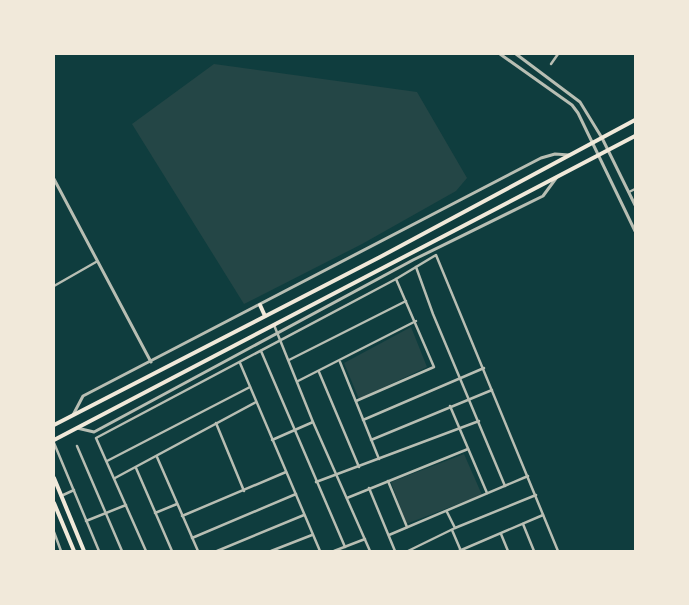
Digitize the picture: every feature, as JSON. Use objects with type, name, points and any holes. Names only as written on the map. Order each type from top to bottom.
[{"type":"main road","points":[[54,425],[265,316],[635,120]]},
{"type":"main road","points":[[54,442],[273,324],[635,136]]},
{"type":"main road","points":[[409,253],[413,260]]},
{"type":"main road","points":[[260,305],[265,316]]},
{"type":"main road","points":[[54,478],[84,551]]},
{"type":"main road","points":[[54,503],[74,551]]},
{"type":"street","points":[[500,54],[572,105],[578,113],[635,231]]},
{"type":"street","points":[[516,54],[580,102],[602,138],[635,205]]},
{"type":"street","points":[[551,64],[558,54]]},
{"type":"street","points":[[72,416],[84,396],[541,158],[554,154],[570,155]]},
{"type":"street","points":[[77,428],[94,432],[413,260],[543,196],[557,177]]},
{"type":"street","points":[[54,179],[96,262],[151,362]]},
{"type":"street","points":[[629,192],[635,189]]},
{"type":"street","points":[[146,551],[96,438],[240,363],[396,279],[436,255],[558,551]]},
{"type":"street","points":[[54,286],[96,262]]},
{"type":"street","points":[[416,266],[430,307],[505,486]]},
{"type":"street","points":[[356,401],[433,369],[416,321],[396,279]]},
{"type":"street","points":[[289,360],[406,301]]},
{"type":"street","points":[[298,381],[340,362],[416,321]]},
{"type":"street","points":[[273,324],[298,381],[313,422],[370,551]]},
{"type":"street","points":[[262,351],[293,430],[345,547]]},
{"type":"street","points":[[340,362],[378,459]]},
{"type":"street","points":[[240,363],[320,551]]},
{"type":"street","points":[[363,420],[484,368]]},
{"type":"street","points":[[319,372],[359,467]]},
{"type":"street","points":[[107,461],[250,387]]},
{"type":"street","points":[[371,440],[450,406],[493,390]]},
{"type":"street","points":[[115,478],[157,458],[256,402]]},
{"type":"street","points":[[450,406],[487,493]]},
{"type":"street","points":[[316,482],[336,474],[340,475],[479,421]]},
{"type":"street","points":[[272,440],[313,422]]},
{"type":"street","points":[[216,423],[244,491]]},
{"type":"street","points":[[54,442],[99,551]]},
{"type":"street","points":[[77,446],[122,551]]},
{"type":"street","points":[[347,498],[468,449]]},
{"type":"street","points":[[157,458],[198,551]]},
{"type":"street","points":[[136,468],[172,551]]},
{"type":"street","points":[[182,516],[286,472]]},
{"type":"street","points":[[389,535],[528,476]]},
{"type":"street","points":[[388,481],[407,527]]},
{"type":"street","points":[[369,488],[395,551]]},
{"type":"street","points":[[61,496],[74,490]]},
{"type":"street","points":[[192,538],[296,494]]},
{"type":"street","points":[[408,551],[453,529],[536,495]]},
{"type":"street","points":[[155,513],[177,504]]},
{"type":"street","points":[[86,521],[126,505]]},
{"type":"street","points":[[447,512],[460,551],[544,515]]},
{"type":"street","points":[[217,551],[304,515]]},
{"type":"street","points":[[523,524],[534,551]]},
{"type":"street","points":[[54,532],[62,551]]},
{"type":"street","points":[[501,534],[508,551]]},
{"type":"street","points":[[271,551],[312,535]]},
{"type":"street","points":[[334,551],[365,539]]},
{"type":"shaded area","points":[[214,64],[417,92],[467,178],[456,191],[362,244],[244,304],[132,124]]},
{"type":"shaded area","points":[[411,327],[427,367],[359,399],[344,363]]},
{"type":"shaded area","points":[[464,454],[482,495],[406,524],[391,482]]}]
